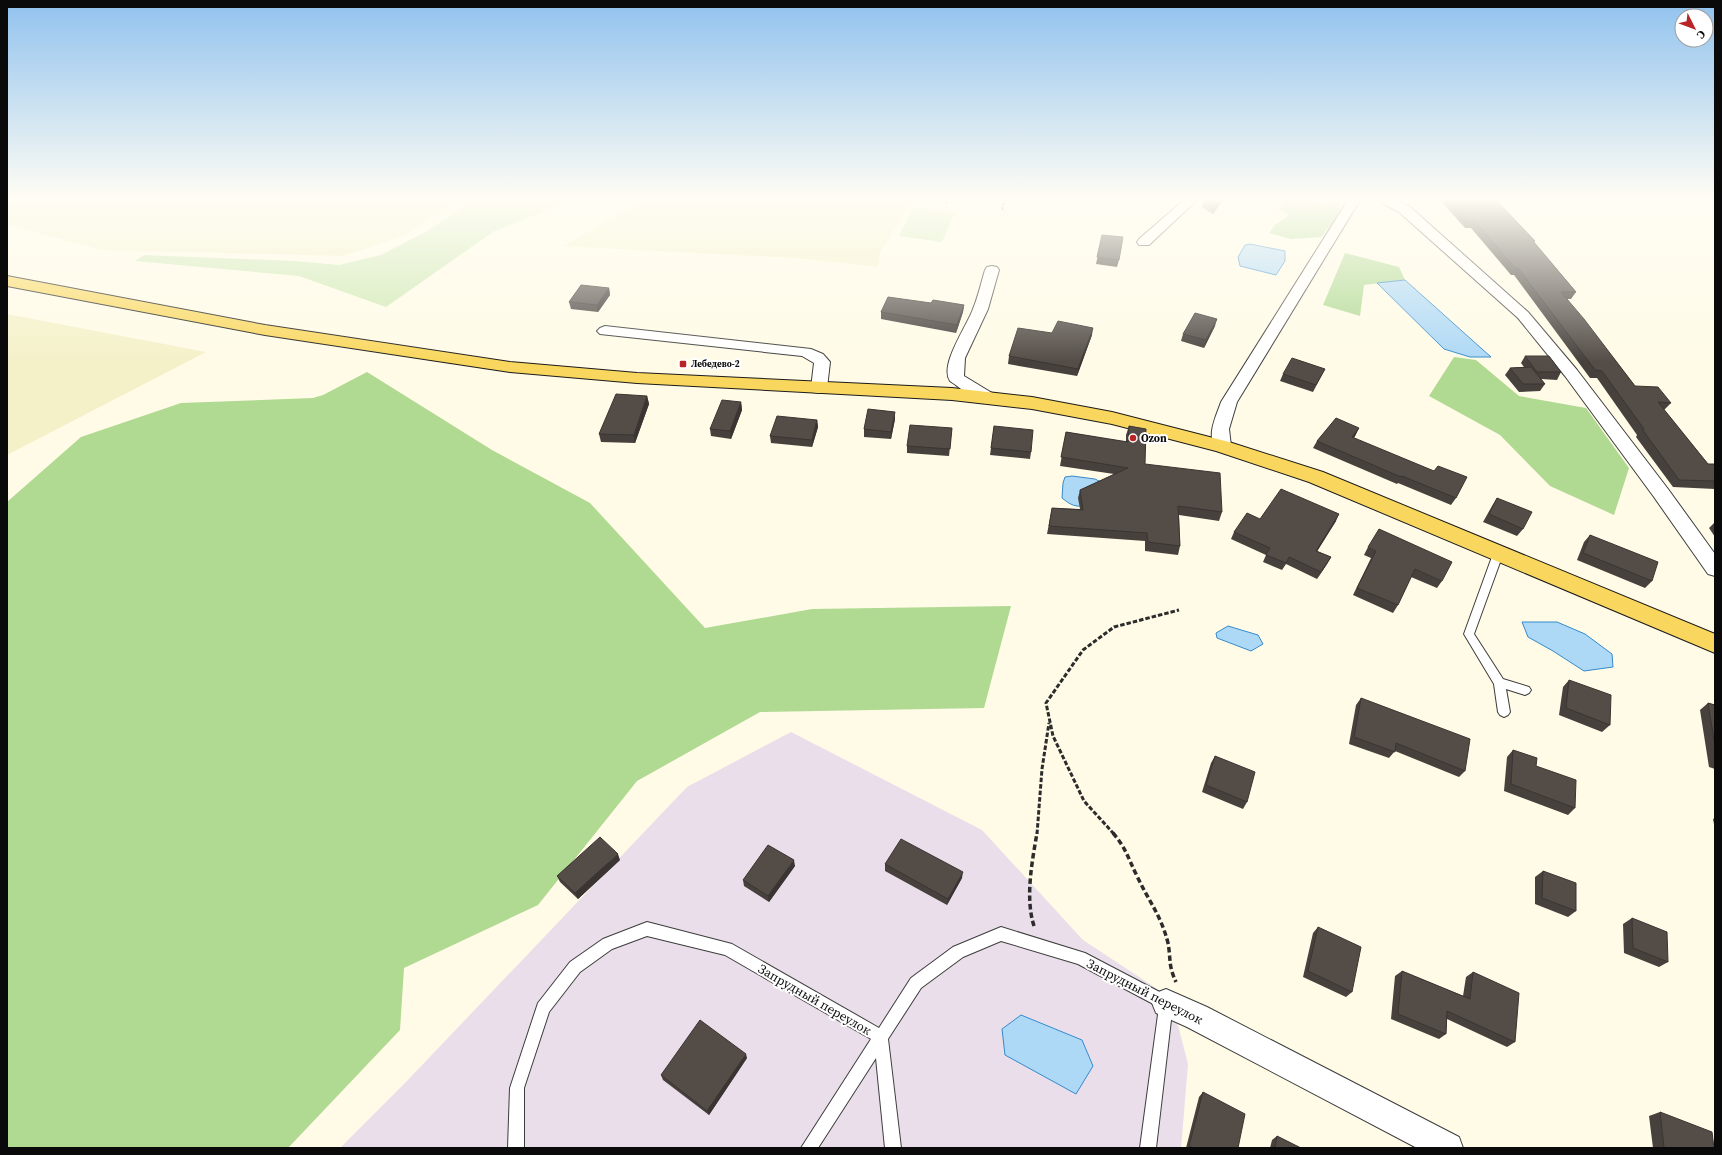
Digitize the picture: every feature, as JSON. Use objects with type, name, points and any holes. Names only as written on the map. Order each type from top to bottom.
[{"type":"main road","points":[[7,281],[265,330],[480,363],[604,376],[920,392],[986,397],[1092,414],[1139,424],[1222,446],[1284,466],[1348,490],[1715,644]]},
{"type":"street","points":[[1222,446],[1220,429],[1229,402],[1321,254]]},
{"type":"street","points":[[1454,254],[1523,315],[1571,373],[1652,480],[1715,569]]},
{"type":"street","points":[[986,397],[956,378],[957,358],[981,309],[992,270]]},
{"type":"street","points":[[605,331],[805,352],[817,357],[822,362],[819,388]]},
{"type":"street","name":"Запрудный переулок","points":[[1172,994],[1197,1017],[1448,1148]]},
{"type":"lane","points":[[1498,554],[1469,634],[1499,683],[1504,712]]},
{"type":"lane","points":[[1499,683],[1525,690]]},
{"type":"lane","name":"Запрудный переулок","points":[[516,1148],[518,1088],[543,1008],[575,967],[608,944],[647,929],[727,949],[881,1037],[916,983],[958,952],[1001,934],[1080,958],[1172,994]]},
{"type":"lane","points":[[1148,1148],[1172,994]]},
{"type":"lane","points":[[809,1148],[881,1037]]},
{"type":"lane","points":[[881,1037],[893,1148]]},
{"type":"path","points":[[1172,994],[1168,944],[1159,915],[1137,877],[1123,844],[1084,801],[1053,736],[1046,703],[1083,650],[1114,627],[1179,610]]},
{"type":"path","points":[[1042,946],[1031,917],[1030,873],[1036,832],[1042,769],[1050,720]]},
{"type":"shaded area","points":[[259,254],[349,254],[343,256]]},
{"type":"shaded area","points":[[715,254],[880,254],[878,267],[794,258]]},
{"type":"shaded area","points":[[7,314],[206,352],[7,455]]},
{"type":"shaded area","points":[[791,732],[982,830],[1083,940],[1171,998],[1188,1064],[1181,1148],[340,1148],[405,1083],[687,787]]},
{"type":"green space","points":[[462,254],[386,307],[299,276],[135,261],[144,255],[295,261],[339,265],[381,255]]},
{"type":"green space","points":[[1345,254],[1399,267],[1405,280],[1364,285],[1360,316],[1323,305]]},
{"type":"green space","points":[[1454,357],[1476,360],[1519,396],[1586,408],[1629,468],[1614,515],[1550,486],[1500,435],[1429,396]]},
{"type":"green space","points":[[367,372],[492,450],[590,503],[705,628],[812,609],[1011,606],[984,708],[760,712],[637,781],[538,905],[404,968],[400,1030],[288,1148],[7,1148],[7,502],[81,437],[181,403],[313,398],[323,395]]},
{"type":"water","points":[[1240,254],[1285,254],[1285,261],[1276,275],[1240,266],[1238,257]]},
{"type":"water","points":[[1405,280],[1491,357],[1470,357],[1444,349],[1377,283]]},
{"type":"water","points":[[1072,476],[1095,479],[1103,483],[1081,506],[1076,506],[1062,498],[1065,477]]},
{"type":"water","points":[[1522,622],[1557,622],[1585,634],[1612,654],[1613,667],[1584,671],[1528,637]]},
{"type":"water","points":[[1228,626],[1258,635],[1263,644],[1251,651],[1217,638],[1216,633]]},
{"type":"water","points":[[1021,1015],[1082,1040],[1093,1066],[1076,1094],[1005,1055],[1002,1029]]},
{"type":"building","points":[[1098,254],[1120,254],[1119,260],[1097,257]]},
{"type":"building","points":[[1503,254],[1544,254],[1576,292],[1561,292],[1584,319],[1635,386],[1658,387],[1671,403],[1658,402],[1708,464],[1715,464],[1715,481],[1679,480],[1602,371],[1595,370],[1518,268],[1515,268]]},
{"type":"building","points":[[581,285],[609,288],[597,305],[569,302]]},
{"type":"building","points":[[888,297],[931,303],[933,300],[964,305],[957,325],[881,312]]},
{"type":"building","points":[[1195,313],[1217,319],[1206,340],[1183,334]]},
{"type":"building","points":[[1058,321],[1093,328],[1078,369],[1009,356],[1018,328],[1052,333]]},
{"type":"building","points":[[1525,356],[1549,356],[1561,372],[1537,372]]},
{"type":"building","points":[[1292,358],[1325,369],[1316,385],[1283,374]]},
{"type":"building","points":[[1531,367],[1545,384],[1523,384],[1510,368]]},
{"type":"building","points":[[616,394],[647,396],[634,435],[599,434]]},
{"type":"building","points":[[722,400],[741,402],[730,431],[710,429]]},
{"type":"building","points":[[868,409],[895,412],[891,432],[864,429]]},
{"type":"building","points":[[777,416],[817,420],[812,440],[770,436]]},
{"type":"building","points":[[1336,418],[1359,428],[1352,437],[1434,471],[1438,466],[1467,477],[1456,498],[1402,476],[1401,477],[1317,441]]},
{"type":"building","points":[[910,425],[952,428],[950,449],[907,446]]},
{"type":"building","points":[[994,426],[1033,430],[1031,452],[991,448]]},
{"type":"building","points":[[1129,426],[1146,429],[1145,464],[1220,473],[1222,512],[1178,506],[1180,546],[1148,542],[1147,533],[1049,526],[1052,508],[1083,510],[1080,490],[1128,468],[1061,457],[1066,432],[1128,442]]},
{"type":"building","points":[[1281,489],[1339,514],[1316,551],[1331,557],[1321,572],[1289,557],[1286,563],[1266,555],[1270,548],[1234,532],[1247,513],[1260,519]]},
{"type":"building","points":[[1497,498],[1532,512],[1523,529],[1489,514]]},
{"type":"building","points":[[1379,529],[1452,562],[1442,581],[1415,569],[1398,605],[1357,588],[1376,551],[1368,547]]},
{"type":"building","points":[[1590,535],[1658,562],[1652,581],[1583,553]]},
{"type":"building","points":[[1569,680],[1611,695],[1610,725],[1566,708]]},
{"type":"building","points":[[1361,698],[1470,739],[1465,771],[1396,743],[1395,752],[1354,737]]},
{"type":"building","points":[[1708,703],[1715,705],[1715,746]]},
{"type":"building","points":[[1513,750],[1537,758],[1536,766],[1576,780],[1575,808],[1511,784]]},
{"type":"building","points":[[1215,756],[1255,772],[1247,802],[1206,785]]},
{"type":"building","points":[[600,837],[618,854],[575,893],[557,876]]},
{"type":"building","points":[[901,839],[963,872],[948,899],[885,864]]},
{"type":"building","points":[[768,845],[794,860],[768,896],[743,880]]},
{"type":"building","points":[[1543,871],[1576,883],[1576,911],[1542,898]]},
{"type":"building","points":[[1632,918],[1667,932],[1668,962],[1633,948]]},
{"type":"building","points":[[1318,927],[1361,947],[1352,992],[1308,971]]},
{"type":"building","points":[[1402,971],[1470,999],[1473,972],[1519,993],[1515,1042],[1447,1011],[1446,1034],[1398,1014]]},
{"type":"building","points":[[700,1020],[746,1054],[707,1111],[661,1075]]},
{"type":"building","points":[[1203,1092],[1245,1114],[1238,1148],[1193,1148],[1189,1146]]},
{"type":"building","points":[[1660,1112],[1712,1132],[1714,1148],[1664,1148]]},
{"type":"building","points":[[1277,1136],[1301,1148],[1275,1148]]},
{"type":"place","name":"Лебедево-2","points":[[683,364]]},
{"type":"place","name":"Ozon","points":[[1133,438]]}]
